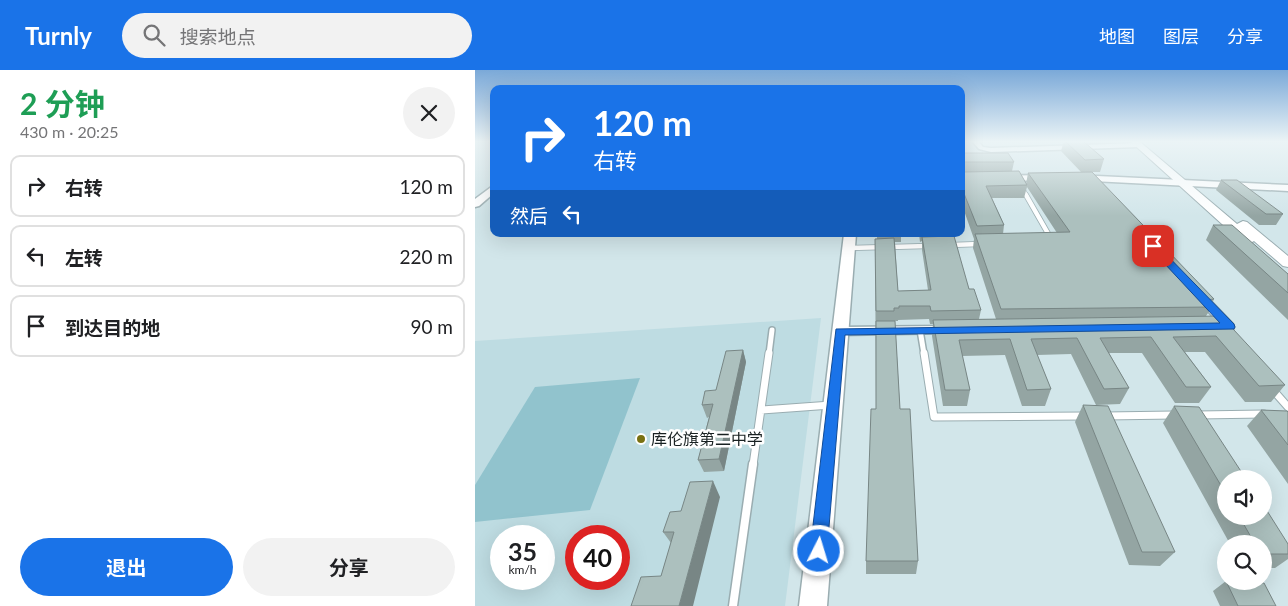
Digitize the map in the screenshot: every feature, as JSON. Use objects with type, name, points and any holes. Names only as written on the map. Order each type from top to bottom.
[{"type":"main road","points":[[1167,166],[1288,263]]},
{"type":"main road","points":[[1187,182],[1288,275]]},
{"type":"street","points":[[965,179],[1064,178],[1288,188]]},
{"type":"street","points":[[1088,179],[1102,193]]},
{"type":"street","points":[[475,204],[490,191]]},
{"type":"street","points":[[813,606],[849,241]]},
{"type":"street","points":[[1196,292],[1230,327],[1219,327]]},
{"type":"street","points":[[840,331],[960,330]]},
{"type":"lane","points":[[1017,178],[1051,237],[1043,237]]},
{"type":"lane","points":[[849,241],[934,245]]},
{"type":"lane","points":[[943,245],[991,244]]},
{"type":"lane","points":[[733,606],[772,330]]},
{"type":"lane","points":[[920,330],[934,417],[1091,416]]},
{"type":"lane","points":[[1269,386],[1288,408]]},
{"type":"lane","points":[[761,410],[833,405]]},
{"type":"lane","points":[[1190,415],[1268,414]]},
{"type":"lane","points":[[1101,416],[1180,415]]},
{"type":"shaded area","name":"库伦旗第二中学","points":[[821,318],[785,606],[475,606],[475,341]]},
{"type":"shaded area","points":[[640,378],[590,510],[475,522],[475,485],[535,387]]},
{"type":"building","points":[[1019,171],[1027,185],[986,186],[1004,225],[977,226],[965,196],[965,172]]},
{"type":"building","points":[[1092,172],[1214,299],[1205,300],[1212,307],[1001,309],[975,234],[1070,232],[1028,173]]},
{"type":"building","points":[[1221,180],[1237,180],[1283,214],[1266,214]]},
{"type":"building","points":[[1213,225],[1232,225],[1288,274],[1288,293]]},
{"type":"building","points":[[922,237],[954,237],[969,289],[974,289],[981,310],[931,311],[930,306],[899,306],[899,308],[894,308],[894,311],[876,311],[875,239],[894,238],[898,291],[931,290]]},
{"type":"building","points":[[1221,316],[1285,385],[1259,386],[1216,336],[1173,337],[1211,387],[1186,387],[1151,337],[1100,338],[1129,388],[1104,389],[1077,338],[1031,339],[1051,389],[1027,390],[1010,339],[959,340],[970,390],[945,390],[933,320]]},
{"type":"building","points":[[876,321],[895,321],[900,409],[910,409],[918,561],[866,561],[871,409],[876,409]]},
{"type":"building","points":[[743,350],[719,459],[698,460],[713,404],[702,405],[705,391],[716,390],[726,351]]},
{"type":"building","points":[[1083,405],[1108,406],[1175,552],[1142,552]]},
{"type":"building","points":[[1174,406],[1199,407],[1240,470],[1217,470],[1217,479]]},
{"type":"building","points":[[1261,410],[1288,412],[1288,445]]},
{"type":"building","points":[[713,481],[679,606],[631,606],[641,577],[661,576],[674,532],[663,532],[670,512],[681,511],[690,482]]},
{"type":"building","points":[[1272,519],[1288,544],[1288,554],[1272,554],[1272,535],[1250,535],[1244,525],[1272,525]]},
{"type":"building","points":[[1230,590],[1268,590],[1276,606],[1238,606]]},
{"type":"place","name":"库伦旗第二中学","points":[[641,439]]},
{"type":"route","points":[[819,551],[840,331],[1230,327],[1153,246]]}]
